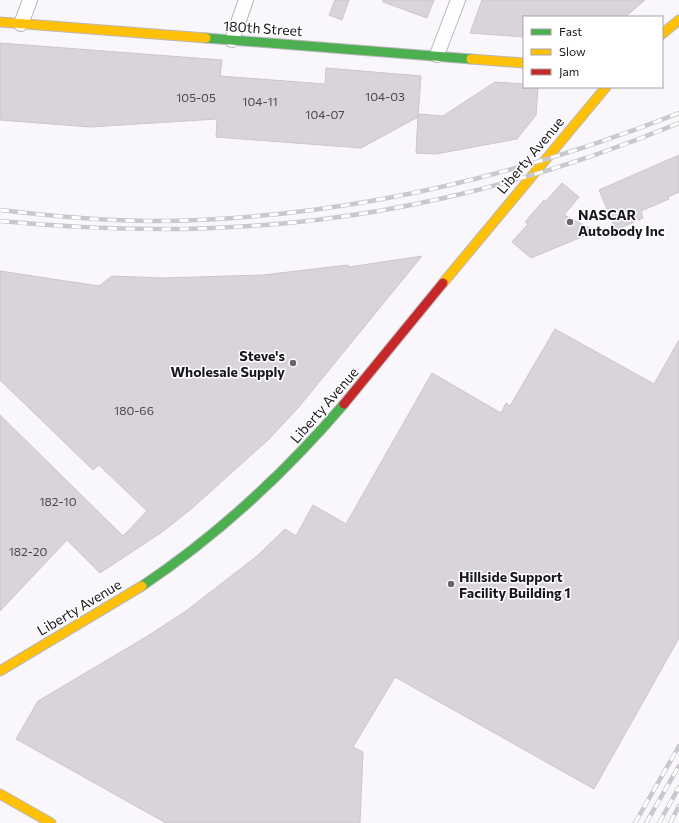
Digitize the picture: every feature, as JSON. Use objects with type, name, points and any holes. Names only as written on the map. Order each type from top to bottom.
[{"type":"main road","points":[[663,33],[679,20]]},
{"type":"main road","name":"180th Street","points":[[0,22],[523,63]]},
{"type":"main road","name":"Liberty Avenue","points":[[0,671],[109,606],[180,560],[224,526],[284,471],[350,398],[496,218],[605,88]]},
{"type":"main road","points":[[0,794],[51,823]]},
{"type":"street","points":[[21,24],[30,0]]},
{"type":"street","points":[[232,40],[246,0]]},
{"type":"street","points":[[437,55],[458,0]]},
{"type":"building","points":[[335,0],[349,0],[342,20],[329,15]]},
{"type":"building","points":[[383,0],[434,0],[427,18],[383,2]]},
{"type":"building","points":[[482,0],[645,0],[626,16],[523,16],[523,37],[470,33]]},
{"type":"building","points":[[0,43],[222,60],[220,76],[325,84],[326,68],[421,76],[418,117],[361,148],[216,137],[217,119],[90,127],[0,120]]},
{"type":"building","points":[[495,82],[523,84],[523,88],[538,88],[536,115],[517,139],[436,154],[416,153],[418,114],[443,116]]},
{"type":"building","points":[[679,155],[679,192],[668,197],[669,199],[641,211],[643,218],[616,230],[599,190]]},
{"type":"building","points":[[562,183],[579,197],[564,215],[596,231],[531,258],[512,242],[528,224],[525,222],[544,200],[546,201]]},
{"type":"building","points":[[422,256],[298,408],[268,440],[190,510],[162,532],[100,573],[67,540],[0,611],[0,415],[123,536],[147,511],[99,465],[93,470],[0,380],[0,271],[99,286],[112,276],[161,278],[263,275],[348,265],[349,267]]},
{"type":"building","name":"Hillside Support Facility Building 1","points":[[555,329],[654,384],[679,340],[679,638],[594,789],[395,677],[353,747],[363,752],[360,823],[166,823],[16,739],[38,701],[146,637],[186,611],[257,556],[285,529],[296,536],[313,505],[346,524],[432,373],[501,413],[506,403],[510,406]]},
{"type":"railway","points":[[0,210],[76,218],[153,221],[221,219],[288,213],[355,204],[486,176],[551,158],[616,137],[679,113]]},
{"type":"railway","points":[[0,221],[94,228],[188,229],[250,226],[360,214],[469,192],[522,178],[628,143],[679,123]]},
{"type":"railway","points":[[635,823],[679,746]]},
{"type":"railway","points":[[646,823],[679,766]]},
{"type":"railway","points":[[659,823],[679,787]]},
{"type":"railway","points":[[670,823],[679,806]]},
{"type":"traffic: fast","points":[[206,38],[471,59]]},
{"type":"traffic: fast","points":[[142,586],[197,546],[249,502],[298,455],[344,404]]},
{"type":"traffic: slow","points":[[663,33],[679,20]]},
{"type":"traffic: slow","points":[[0,22],[206,38]]},
{"type":"traffic: slow","points":[[471,59],[523,63]]},
{"type":"traffic: slow","points":[[443,283],[605,88]]},
{"type":"traffic: slow","points":[[0,671],[142,586]]},
{"type":"traffic: slow","points":[[0,794],[51,823]]},
{"type":"traffic: jam","points":[[344,404],[443,283]]},
{"type":"place","name":"NASCAR Autobody Inc","points":[[570,222]]},
{"type":"place","name":"Steve's Wholesale Supply","points":[[293,363]]},
{"type":"place","name":"Hillside Support Facility Building 1","points":[[451,584]]}]
